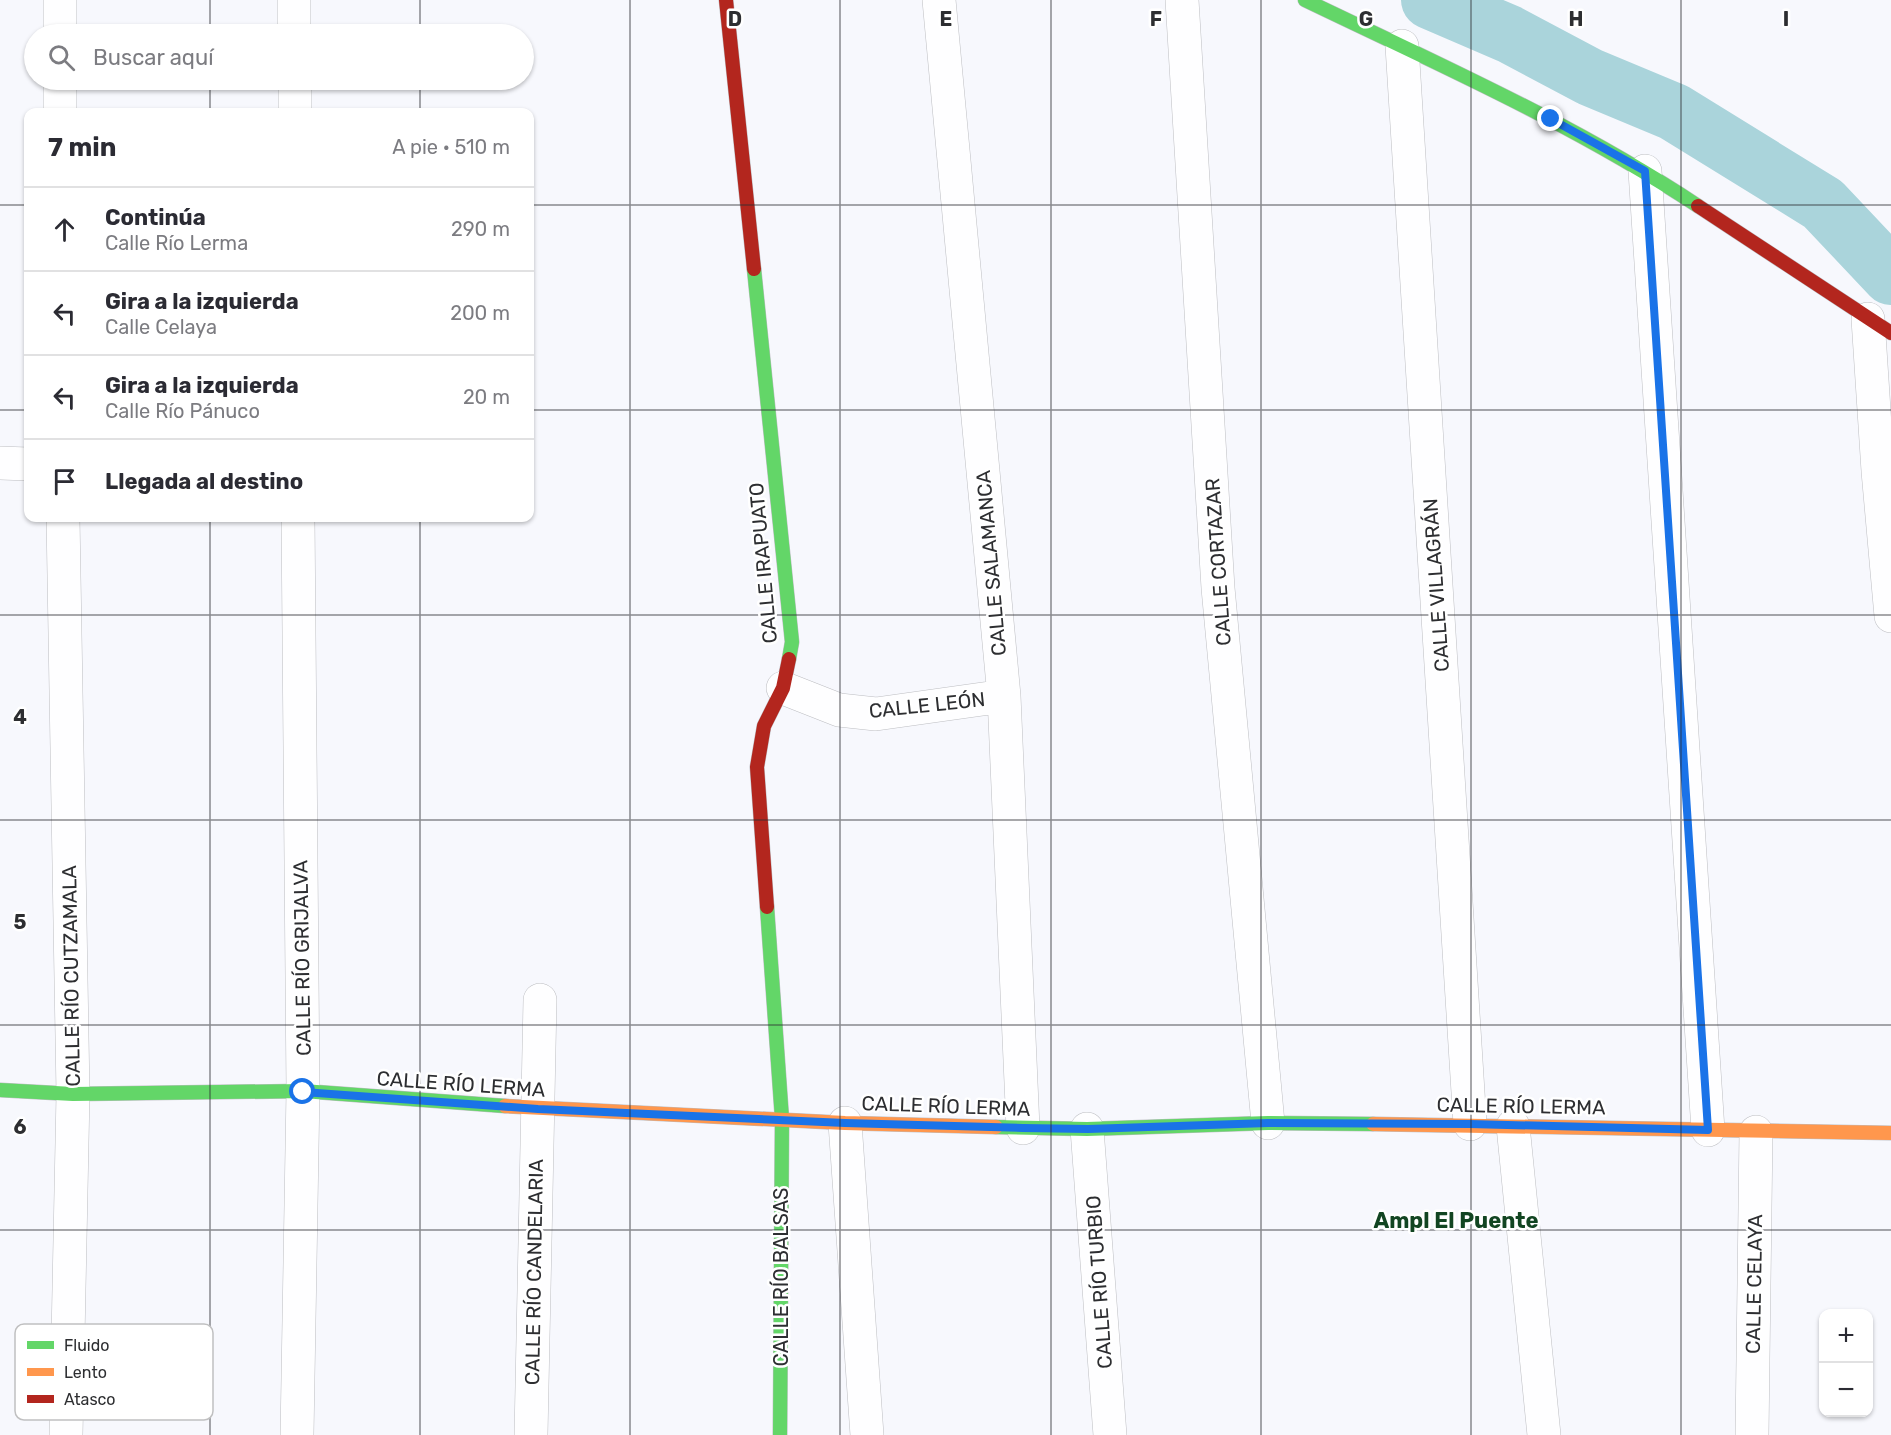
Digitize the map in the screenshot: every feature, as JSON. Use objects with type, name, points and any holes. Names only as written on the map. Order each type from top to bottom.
[{"type":"street","points":[[60,0],[60,24]]},
{"type":"street","points":[[294,0],[294,24]]},
{"type":"street","name":"CALLE IRAPUATO","points":[[726,0],[792,642],[783,688],[764,726],[757,767],[782,1119]]},
{"type":"street","name":"CALLE SALAMANCA","points":[[939,0],[1004,696],[1023,1128]]},
{"type":"street","name":"CALLE CORTAZAR","points":[[1182,0],[1218,588],[1268,1123]]},
{"type":"street","points":[[1305,0],[1551,119],[1645,171],[1880,326],[1878,471],[1891,616]]},
{"type":"street","name":"CALLE VILLAGRÁN","points":[[1402,46],[1470,1124]]},
{"type":"street","points":[[60,90],[60,108]]},
{"type":"street","points":[[295,90],[295,108]]},
{"type":"street","points":[[1645,171],[1708,1130]]},
{"type":"street","points":[[0,463],[24,464]]},
{"type":"street","name":"CALLE RÍO CUTZAMALA","points":[[63,522],[73,1094],[68,1324]]},
{"type":"street","name":"CALLE RÍO GRIJALVA","points":[[297,1435],[303,1092],[298,522]]},
{"type":"street","name":"CALLE LEÓN","points":[[783,688],[839,710],[876,714],[1004,696]]},
{"type":"street","name":"CALLE RÍO CANDELARIA","points":[[531,1435],[540,1000]]},
{"type":"street","name":"CALLE RÍO LERMA","points":[[0,1090],[73,1094],[303,1092],[538,1109],[845,1123],[1023,1128],[1088,1129],[1268,1123],[1470,1124],[1756,1132],[1891,1133]]},
{"type":"street","name":"CALLE RÍO BALSAS","points":[[780,1435],[782,1119]]},
{"type":"street","points":[[845,1123],[867,1435]]},
{"type":"street","points":[[1513,1126],[1544,1435]]},
{"type":"street","name":"CALLE RÍO TURBIO","points":[[1088,1129],[1110,1435]]},
{"type":"street","name":"CALLE CELAYA","points":[[1752,1435],[1756,1132]]},
{"type":"street","name":"CALLE RÍO CUTZAMALA","points":[[66,1420],[66,1435]]},
{"type":"waterway","points":[[1430,0],[1509,34],[1590,77],[1674,112],[1823,204],[1891,276]]},
{"type":"traffic: fast","points":[[1305,0],[1505,96],[1603,148],[1698,206]]},
{"type":"traffic: fast","points":[[754,269],[792,642],[789,659]]},
{"type":"traffic: fast","points":[[767,907],[782,1119],[780,1435]]},
{"type":"traffic: fast","points":[[0,1090],[73,1094],[303,1091],[505,1106]]},
{"type":"traffic: fast","points":[[996,1127],[1087,1129],[1268,1123],[1373,1124]]},
{"type":"traffic: slow","points":[[505,1106],[845,1123],[996,1127]]},
{"type":"traffic: slow","points":[[1373,1124],[1891,1133]]},
{"type":"traffic: jam","points":[[726,0],[754,269]]},
{"type":"traffic: jam","points":[[1698,206],[1891,333]]},
{"type":"traffic: jam","points":[[767,907],[757,767],[764,726],[783,688],[789,659]]},
{"type":"district","name":"Ampl El Puente","points":[[1456,1220]]},
{"type":"route","points":[[303,1092],[538,1109],[845,1123],[1023,1128],[1088,1129],[1268,1123],[1470,1124],[1708,1130],[1645,171],[1551,119]]}]
